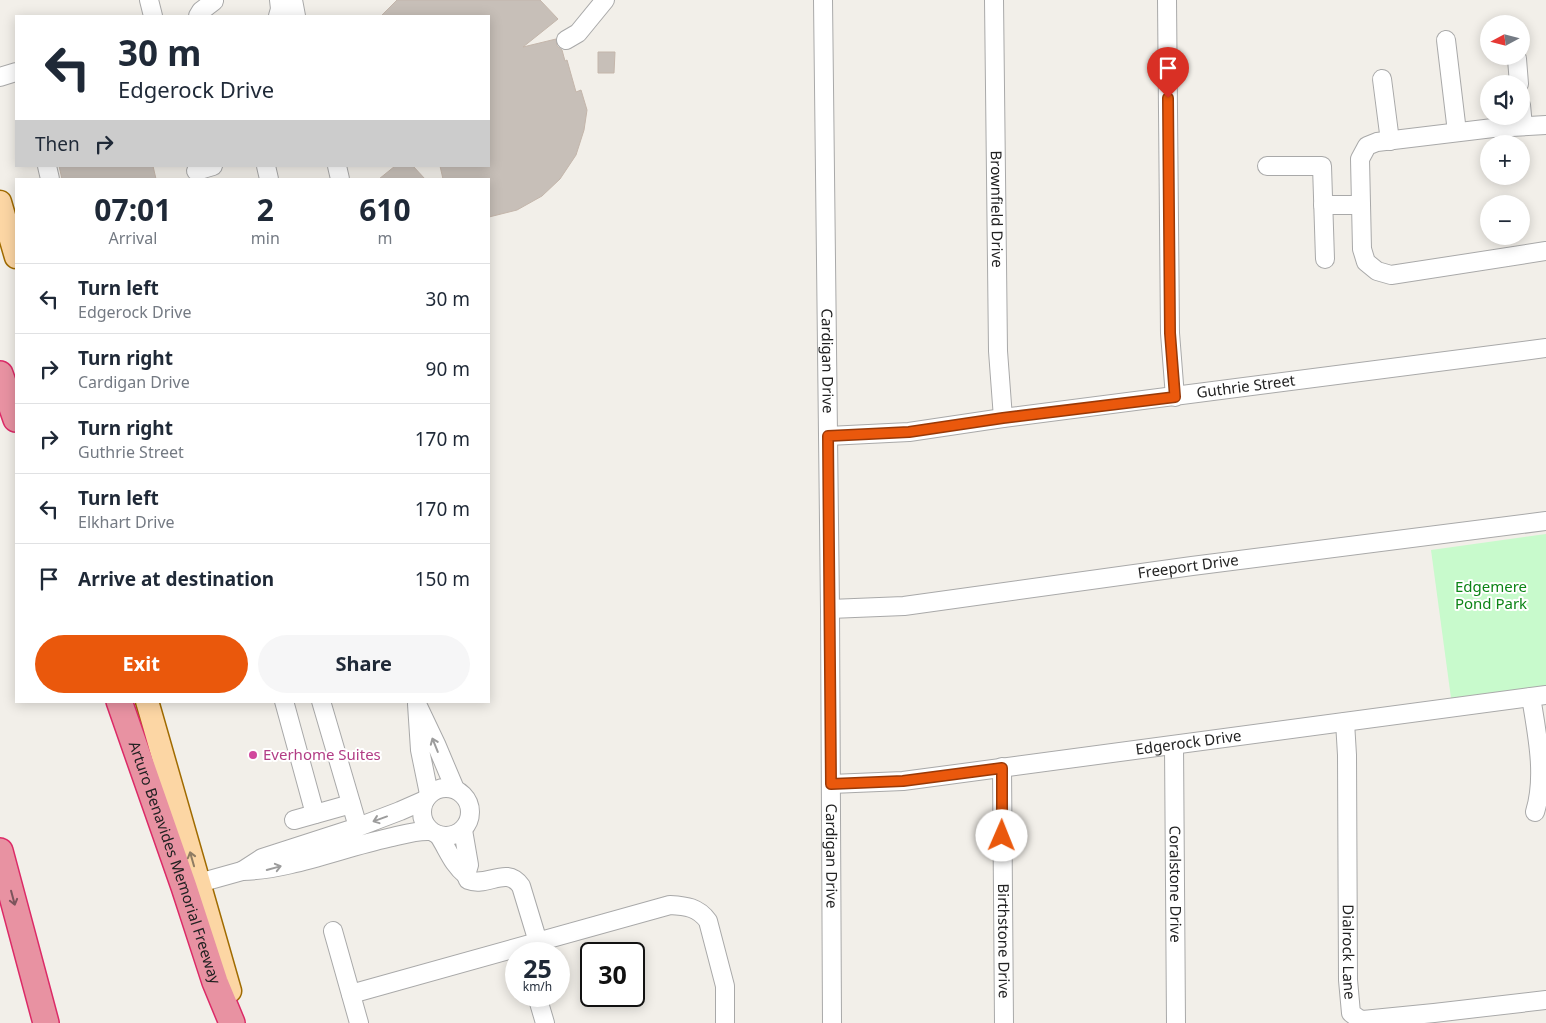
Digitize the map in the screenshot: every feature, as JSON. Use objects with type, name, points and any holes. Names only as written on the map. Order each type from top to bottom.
[{"type":"highway","points":[[0,374],[15,417]]},
{"type":"highway","name":"Arturo Benavides Memorial Freeway","points":[[120,703],[215,982],[232,1023]]},
{"type":"highway","points":[[0,851],[46,1023]]},
{"type":"main road","points":[[0,202],[15,254]]},
{"type":"main road","points":[[148,703],[240,1023]]},
{"type":"street","points":[[150,0],[153,15]]},
{"type":"street","points":[[278,15],[279,0]]},
{"type":"street","points":[[293,0],[296,15]]},
{"type":"street","points":[[566,40],[578,33],[605,0]]},
{"type":"street","name":"Cardigan Drive","points":[[823,0],[830,609],[832,1023]]},
{"type":"street","name":"Brownfield Drive","points":[[994,0],[998,351],[1003,418]]},
{"type":"street","points":[[1167,0],[1170,333],[1175,397]]},
{"type":"street","points":[[199,15],[201,11],[215,6]]},
{"type":"street","points":[[1446,40],[1457,132]]},
{"type":"street","points":[[0,77],[15,72]]},
{"type":"street","points":[[1382,79],[1390,141]]},
{"type":"street","points":[[1546,125],[1457,132],[1377,142],[1367,146],[1360,159],[1362,249],[1366,262],[1377,271],[1390,275],[1546,251]]},
{"type":"street","points":[[1268,166],[1322,166],[1325,259]]},
{"type":"street","points":[[196,171],[210,167]]},
{"type":"street","points":[[1323,205],[1361,205]]},
{"type":"street","name":"Guthrie Street","points":[[828,436],[909,432],[1003,418],[1546,348]]},
{"type":"street","name":"Freeport Drive","points":[[830,609],[904,606],[1546,521]]},
{"type":"street","points":[[1535,812],[1539,801],[1541,779],[1539,696]]},
{"type":"street","name":"Edgerock Drive","points":[[831,784],[903,781],[1539,696]]},
{"type":"street","points":[[285,703],[315,814]]},
{"type":"street","points":[[322,703],[358,827]]},
{"type":"street","points":[[242,871],[264,871],[421,830],[448,837],[456,835],[463,830],[468,823],[470,815],[469,806],[466,799],[455,789],[416,703]]},
{"type":"street","points":[[416,703],[427,797],[421,811],[422,819],[449,850],[454,862],[468,880],[480,883],[508,876],[518,882],[521,886],[528,942]]},
{"type":"street","name":"Dialrock Lane","points":[[1345,722],[1348,980],[1351,1012],[1358,1019],[1363,1020],[1546,1000]]},
{"type":"street","name":"Coralstone Drive","points":[[1174,745],[1176,1023]]},
{"type":"street","name":"Birthstone Drive","points":[[1002,768],[1004,1023]]},
{"type":"street","points":[[199,884],[242,871],[262,858],[400,812],[439,788],[455,789]]},
{"type":"street","points":[[294,820],[351,804]]},
{"type":"street","points":[[463,830],[469,865],[466,875]]},
{"type":"street","points":[[546,942],[670,905],[693,908],[702,912],[708,921],[722,973],[725,1023]]},
{"type":"street","points":[[333,931],[359,1023]]},
{"type":"street","points":[[351,994],[505,953]]},
{"type":"street","points":[[540,1007],[545,1023]]},
{"type":"green space","name":"Edgemere Pond Park","points":[[1546,534],[1546,686],[1451,698],[1431,550]]},
{"type":"building","points":[[397,0],[540,0],[558,19],[523,47],[556,39],[557,46],[562,50],[565,61],[567,60],[576,92],[581,90],[587,110],[584,130],[576,155],[560,179],[542,196],[517,210],[490,217],[490,178],[443,178],[440,167],[490,167],[490,15],[382,15]]},
{"type":"building","points":[[598,52],[615,52],[614,73],[598,73]]},
{"type":"building","points":[[59,167],[153,167],[156,178],[62,178]]},
{"type":"building","points":[[394,167],[414,167],[424,178],[380,178]]},
{"type":"place","name":"Everhome Suites","points":[[253,755]]},
{"type":"route","points":[[1002,836],[1002,768],[903,781],[831,784],[828,436],[880,435],[909,432],[1003,418],[1175,397],[1170,333],[1168,98]]}]
